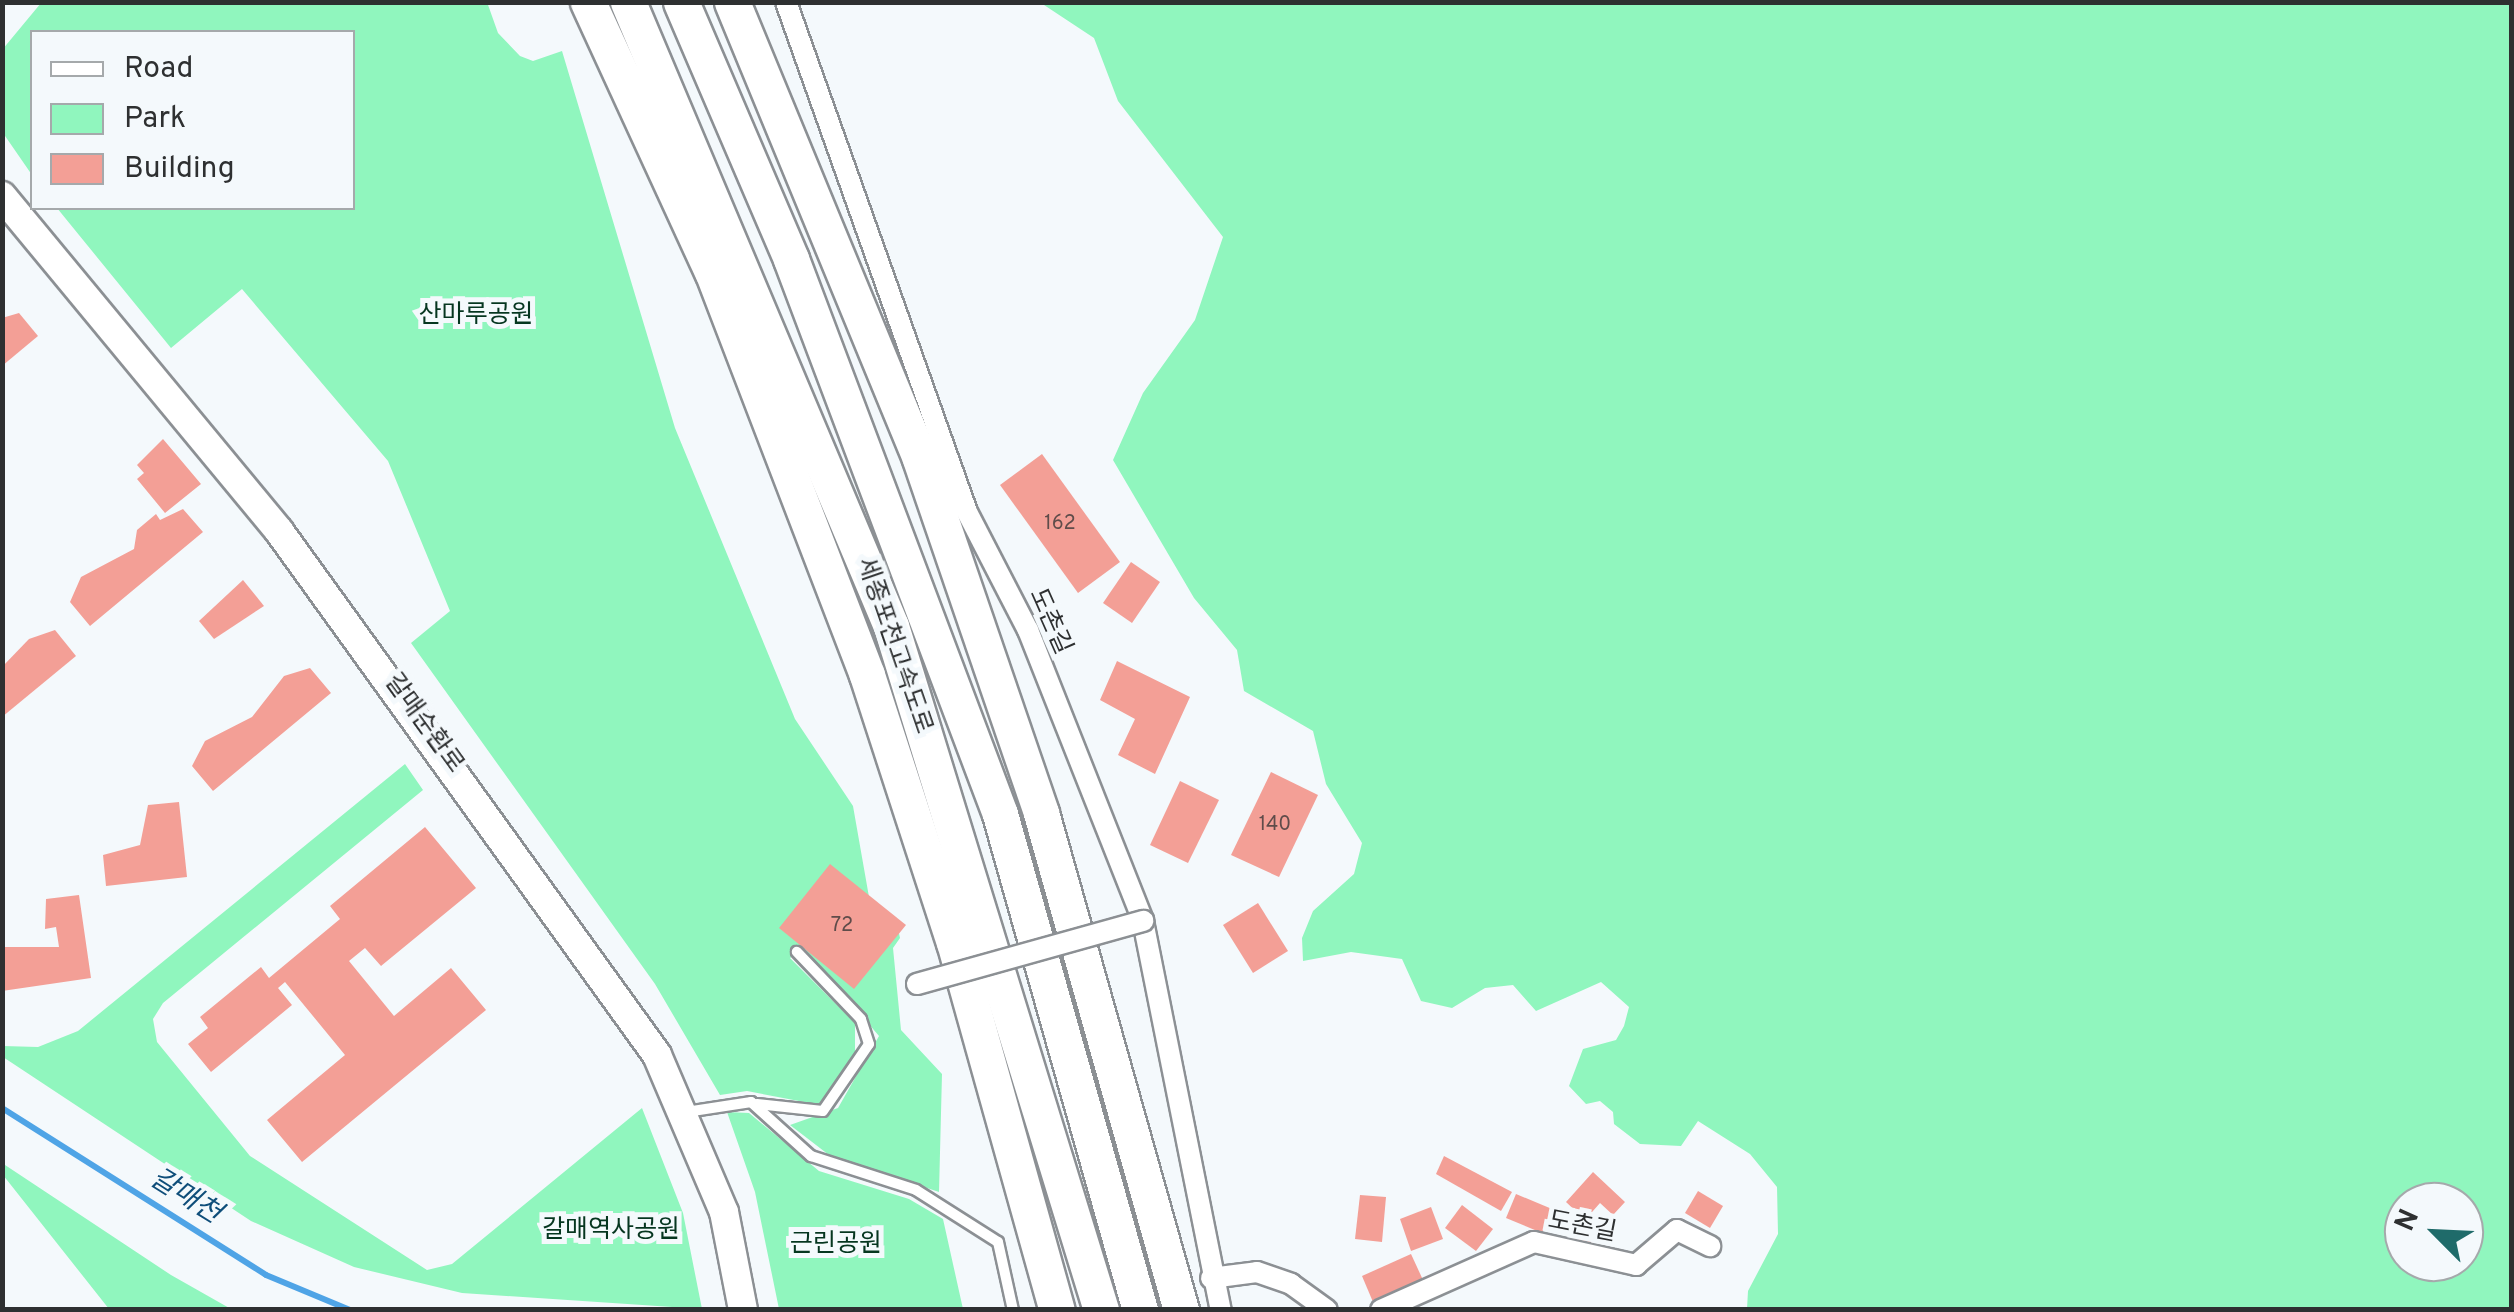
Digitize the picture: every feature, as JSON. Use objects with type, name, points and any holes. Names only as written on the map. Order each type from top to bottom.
[{"type":"highway","points":[[588,2],[712,270],[868,675],[954,942],[1058,1310]]},
{"type":"highway","name":"세종포천고속도로","points":[[628,2],[890,626],[1101,1310]]},
{"type":"highway","name":"세종포천고속도로","points":[[681,2],[791,259],[1000,814],[1140,1310]]},
{"type":"highway","points":[[732,2],[920,459],[1041,814],[1181,1310]]},
{"type":"street","name":"도촌길","points":[[786,2],[968,512],[1028,630],[1142,921],[1211,1278],[1221,1310]]},
{"type":"street","name":"갈매순환로","points":[[2,196],[385,671],[622,1003],[686,1112],[724,1212],[742,1310]]},
{"type":"street","points":[[916,984],[1142,921]]},
{"type":"street","name":"도촌길","points":[[1381,1310],[1534,1242],[1636,1265],[1677,1230],[1710,1246]]},
{"type":"street","points":[[1211,1278],[1256,1272],[1291,1284],[1327,1310]]},
{"type":"lane","points":[[686,1112],[752,1102],[823,1111],[870,1044],[861,1020],[797,952]]},
{"type":"lane","points":[[752,1102],[810,1156],[916,1190],[998,1242],[1013,1310]]},
{"type":"green space","name":"산마루공원","points":[[487,2],[498,33],[520,56],[533,61],[562,51],[675,428],[795,719],[853,806],[869,897],[896,919],[900,938],[893,948],[901,1030],[942,1074],[939,1192],[829,1155],[790,1125],[838,1108],[879,1036],[805,949],[790,958],[855,1023],[855,1060],[820,1105],[747,1091],[720,1095],[655,984],[411,643],[450,611],[388,461],[242,289],[171,348],[59,210],[355,210],[355,30],[30,30],[30,172],[3,133],[2,50],[41,3]]},
{"type":"green space","points":[[1041,3],[2511,3],[2511,1309],[1747,1309],[1748,1291],[1778,1234],[1777,1187],[1750,1154],[1698,1121],[1681,1146],[1640,1144],[1614,1124],[1613,1112],[1600,1101],[1586,1104],[1569,1086],[1583,1049],[1616,1040],[1624,1026],[1629,1007],[1601,982],[1536,1011],[1513,985],[1485,988],[1452,1008],[1421,1001],[1402,959],[1351,952],[1303,961],[1302,938],[1313,911],[1354,874],[1362,843],[1326,784],[1313,731],[1244,691],[1237,650],[1194,598],[1113,460],[1143,393],[1195,320],[1223,237],[1118,101],[1094,38]]},
{"type":"green space","name":"갈매역사공원","points":[[405,764],[423,790],[163,1003],[153,1019],[157,1042],[250,1156],[427,1270],[452,1264],[642,1108],[683,1213],[702,1309],[462,1293],[354,1267],[251,1221],[3,1057],[3,1046],[38,1047],[78,1031]]},
{"type":"green space","name":"근린공원","points":[[727,1112],[749,1113],[819,1171],[909,1199],[943,1219],[963,1309],[779,1309],[755,1192]]},
{"type":"green space","points":[[2,1163],[171,1275],[231,1309],[109,1309],[3,1175]]},
{"type":"building","points":[[19,313],[38,336],[2,366],[2,318]]},
{"type":"building","points":[[163,439],[201,484],[165,513],[137,479],[144,473],[137,465]]},
{"type":"building","points":[[1042,454],[1120,562],[1078,593],[1000,485]]},
{"type":"building","points":[[183,509],[203,532],[90,626],[70,602],[81,577],[134,549],[137,530],[156,514],[160,520]]},
{"type":"building","points":[[1131,562],[1160,582],[1132,623],[1103,603]]},
{"type":"building","points":[[243,580],[264,606],[214,639],[199,621]]},
{"type":"building","points":[[55,630],[76,656],[2,717],[2,667],[29,639]]},
{"type":"building","points":[[1117,661],[1190,697],[1155,774],[1118,755],[1135,719],[1100,700]]},
{"type":"building","points":[[310,668],[331,693],[213,791],[192,766],[205,741],[252,717],[284,676]]},
{"type":"building","points":[[1271,772],[1318,795],[1279,877],[1231,855]]},
{"type":"building","points":[[1180,781],[1219,800],[1188,863],[1150,845]]},
{"type":"building","points":[[179,802],[187,877],[106,886],[103,855],[140,845],[148,805]]},
{"type":"building","points":[[425,827],[476,888],[381,966],[365,948],[349,961],[394,1016],[451,968],[486,1010],[302,1162],[267,1120],[345,1055],[285,982],[278,988],[292,1005],[211,1072],[188,1044],[208,1028],[200,1017],[261,967],[269,978],[340,919],[330,906]]},
{"type":"building","points":[[830,864],[906,925],[854,989],[779,928]]},
{"type":"building","points":[[79,895],[91,978],[2,991],[2,947],[59,947],[56,927],[45,929],[46,899]]},
{"type":"building","points":[[1258,903],[1288,951],[1253,973],[1223,925]]},
{"type":"building","points":[[1444,1156],[1512,1192],[1501,1211],[1436,1174]]},
{"type":"building","points":[[1593,1172],[1625,1202],[1613,1215],[1600,1203],[1585,1220],[1601,1229],[1589,1251],[1569,1240],[1582,1217],[1566,1202]]},
{"type":"building","points":[[1698,1191],[1723,1206],[1710,1228],[1685,1213]]},
{"type":"building","points":[[1516,1194],[1552,1209],[1542,1233],[1506,1218]]},
{"type":"building","points":[[1360,1195],[1386,1197],[1382,1242],[1355,1239]]},
{"type":"building","points":[[1462,1205],[1493,1229],[1476,1251],[1445,1228]]},
{"type":"building","points":[[1431,1207],[1443,1239],[1411,1251],[1400,1219]]},
{"type":"building","points":[[1411,1254],[1423,1280],[1373,1302],[1362,1276]]},
{"type":"waterway","name":"갈매천","points":[[2,1108],[266,1275],[350,1310]]}]
